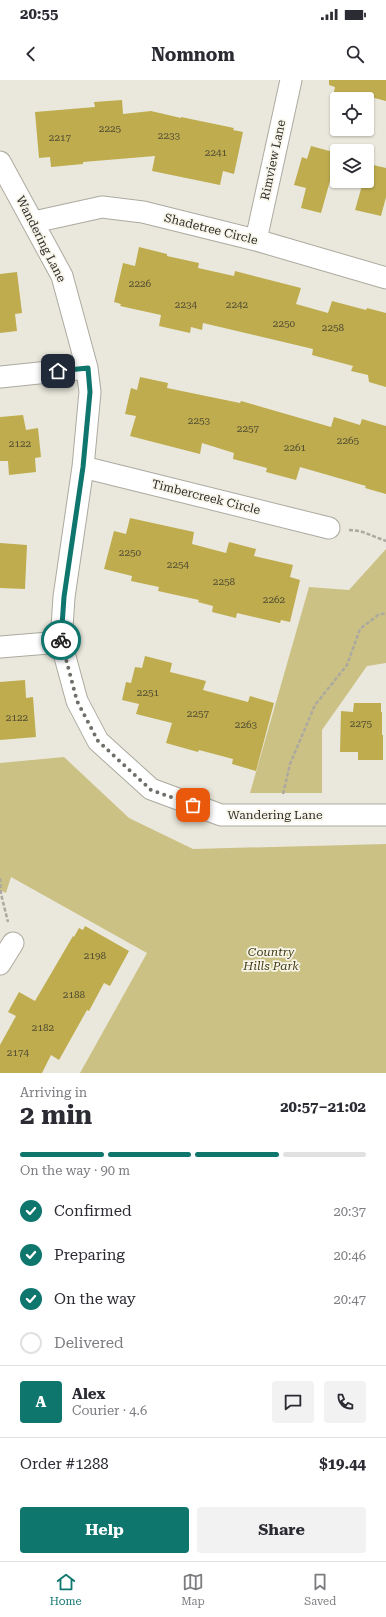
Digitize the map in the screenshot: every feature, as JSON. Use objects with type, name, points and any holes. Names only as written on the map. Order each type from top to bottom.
[{"type":"street","name":"Rimview Lane","points":[[256,240],[291,80]]},
{"type":"street","name":"Wandering Lane","points":[[0,162],[34,222],[62,276],[88,368],[90,392],[83,467],[64,597],[61,642],[77,701],[98,741],[151,790],[221,815],[386,815]]},
{"type":"street","name":"Shadetree Circle","points":[[34,222],[102,207],[143,212],[256,240],[386,278]]},
{"type":"street","points":[[0,377],[88,368]]},
{"type":"street","name":"Timbercreek Circle","points":[[83,467],[329,528]]},
{"type":"street","points":[[0,647],[61,642]]},
{"type":"street","points":[[0,964],[13,943]]},
{"type":"path","points":[[329,528],[360,531],[386,541]]},
{"type":"path","points":[[280,814],[290,764],[315,705],[347,665],[360,629],[378,615],[386,614]]},
{"type":"path","points":[[0,878],[1,894],[13,943]]},
{"type":"green space","points":[[386,549],[386,663],[367,666],[322,730],[322,793],[250,793],[309,587],[349,590]]},
{"type":"green space","name":"Country Hills Park","points":[[64,757],[129,818],[193,849],[386,844],[386,1073],[80,1073],[147,953],[11,877],[6,893],[0,890],[0,763]]},
{"type":"building","points":[[329,80],[386,80],[386,101],[374,98],[374,92],[334,92],[335,87],[329,85]]},
{"type":"building","points":[[122,100],[123,114],[151,111],[234,128],[233,130],[243,132],[234,174],[223,171],[220,185],[152,171],[155,156],[83,162],[83,164],[51,167],[50,157],[39,158],[35,112],[95,107],[94,102]]},
{"type":"building","points":[[311,146],[330,151],[330,181],[321,213],[301,208],[306,188],[294,185],[302,157],[307,159]]},
{"type":"building","points":[[374,165],[386,168],[386,197],[381,216],[355,210],[361,188],[374,188]]},
{"type":"building","points":[[139,247],[167,254],[167,256],[199,263],[198,268],[234,276],[235,271],[301,288],[296,304],[328,313],[332,301],[366,310],[367,308],[386,313],[386,387],[369,382],[368,375],[351,371],[353,366],[312,355],[313,349],[203,323],[202,330],[191,327],[190,333],[159,326],[161,315],[120,306],[121,304],[114,302],[123,263],[135,266]]},
{"type":"building","points":[[17,272],[22,313],[15,314],[17,331],[0,333],[0,274]]},
{"type":"building","points":[[140,377],[168,383],[167,388],[240,403],[241,401],[331,427],[334,417],[360,425],[362,419],[386,426],[386,494],[365,488],[366,486],[300,467],[296,480],[266,472],[267,468],[233,459],[234,453],[202,443],[200,454],[130,436],[136,416],[125,414],[131,388],[137,390]]},
{"type":"building","points":[[23,415],[26,430],[38,428],[41,457],[35,458],[36,472],[9,475],[8,461],[0,461],[0,417]]},
{"type":"building","points":[[130,518],[194,532],[192,544],[226,553],[229,542],[256,549],[254,556],[293,565],[290,577],[300,580],[290,622],[281,620],[280,623],[237,613],[236,618],[212,612],[213,606],[198,602],[199,600],[158,591],[159,587],[131,581],[132,576],[104,569],[114,531],[126,534]]},
{"type":"building","points":[[0,543],[27,545],[25,589],[0,588]]},
{"type":"building","points":[[145,656],[172,663],[170,672],[206,681],[203,690],[248,702],[250,696],[274,703],[256,771],[232,764],[233,759],[199,750],[198,752],[166,743],[172,723],[136,714],[139,704],[122,700],[126,682],[131,683],[135,667],[142,668]]},
{"type":"building","points":[[25,680],[26,698],[33,697],[36,737],[0,740],[0,682]]},
{"type":"building","points":[[354,703],[381,703],[383,760],[358,760],[358,752],[340,752],[341,711],[353,712]]},
{"type":"building","points":[[85,926],[129,951],[110,986],[104,983],[59,1060],[51,1055],[42,1073],[0,1073],[0,1045],[16,1016],[8,1012],[19,992],[35,1001],[73,936],[74,937],[79,928],[83,930]]},
{"type":"way so far","points":[[61,640],[77,701],[98,741],[151,790],[193,805]]},
{"type":"route","points":[[58,371],[88,368],[90,392],[83,467],[64,597],[61,640]]}]
